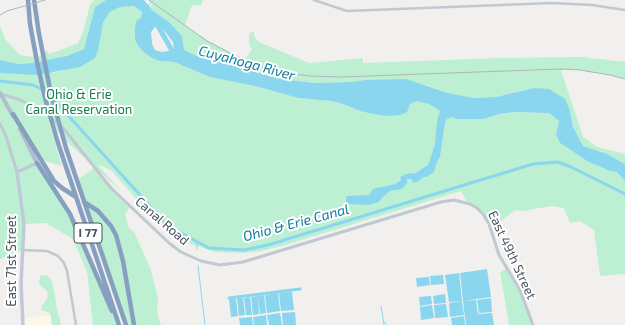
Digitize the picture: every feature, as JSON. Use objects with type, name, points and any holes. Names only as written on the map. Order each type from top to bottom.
[{"type":"highway","name":"I 77","points":[[28,0],[30,24],[37,62],[57,140],[118,325]]},
{"type":"highway","name":"I 77","points":[[34,0],[38,34],[46,72],[66,148],[126,325]]},
{"type":"highway","points":[[13,114],[54,181],[59,186],[98,211],[111,226],[118,242],[134,325]]},
{"type":"highway","points":[[37,163],[70,214],[118,325]]},
{"type":"main road","points":[[0,93],[13,114],[37,163],[17,172]]},
{"type":"main road","name":"East 71st Street","points":[[17,172],[24,224],[21,284],[23,325]]},
{"type":"street","points":[[314,0],[346,11],[552,3],[592,5],[625,10]]},
{"type":"street","name":"Canal Road","points":[[0,93],[18,99],[47,114],[64,129],[111,188],[169,243],[182,252],[201,261],[220,264],[243,262],[441,202]]},
{"type":"street","name":"East 71st Street","points":[[0,124],[17,172]]},
{"type":"street","name":"East 49th Street","points":[[441,202],[460,201],[477,208],[483,214],[489,224],[500,255],[520,290],[532,325]]},
{"type":"street","points":[[23,250],[47,251],[58,256],[64,263],[68,271],[76,325]]},
{"type":"shaded area","points":[[51,315],[52,325],[23,325],[23,318]]},
{"type":"green space","name":"Ohio & Erie Canal Reservation","points":[[94,0],[106,0],[95,7],[84,49],[67,56],[50,60],[53,73],[64,70],[99,40],[103,23],[110,12],[120,7],[134,6],[142,12],[141,18],[137,20],[160,61],[174,62],[210,77],[259,87],[298,98],[332,101],[360,111],[410,104],[417,101],[429,104],[440,111],[435,144],[428,165],[414,174],[400,178],[401,180],[395,184],[372,190],[373,203],[380,201],[390,191],[402,189],[407,179],[411,178],[414,183],[419,181],[435,168],[440,157],[445,123],[447,119],[452,117],[456,119],[484,119],[499,114],[515,112],[549,113],[559,121],[556,134],[560,143],[587,161],[610,171],[617,172],[625,181],[625,274],[600,276],[594,230],[580,221],[570,223],[564,208],[551,206],[523,211],[515,210],[491,227],[477,208],[467,203],[461,191],[282,246],[256,252],[215,252],[188,243],[163,228],[112,171],[100,165],[99,166],[122,192],[67,142],[49,123],[62,166],[42,160],[20,125],[37,163],[55,189],[82,239],[118,325],[93,325],[87,272],[73,239],[46,223],[24,224],[23,250],[0,259],[0,72],[34,63],[18,64],[0,60],[0,26],[5,39],[20,55],[36,57],[42,55],[47,50],[48,54],[78,43],[83,32],[90,5]]},
{"type":"green space","points":[[149,0],[203,0],[201,6],[192,5],[185,26],[210,42],[245,60],[252,49],[249,44],[249,34],[254,32],[254,36],[259,42],[309,63],[363,58],[363,63],[500,58],[583,57],[625,62],[625,79],[580,70],[561,70],[583,137],[597,147],[625,154],[625,164],[607,154],[583,146],[573,127],[570,111],[534,88],[496,97],[474,98],[448,93],[426,85],[378,80],[315,83],[279,79],[199,57],[184,50],[182,36],[168,21],[153,11],[150,7],[153,3]]},
{"type":"green space","points":[[94,168],[130,206],[125,215],[129,228],[134,232],[151,270],[158,298],[157,312],[161,325],[126,325],[77,180]]},
{"type":"green space","points":[[507,268],[520,290],[533,325],[509,325],[500,272]]},
{"type":"green space","points":[[47,275],[51,280],[54,289],[61,325],[52,325],[50,313],[41,310],[48,297],[47,291],[39,283],[40,276]]},
{"type":"water","points":[[106,0],[144,0],[153,11],[168,21],[182,36],[184,50],[199,57],[279,79],[315,83],[406,79],[448,93],[474,98],[496,97],[534,88],[549,89],[565,99],[570,111],[573,127],[583,146],[607,154],[625,164],[625,181],[617,172],[610,171],[587,161],[560,143],[556,134],[559,121],[549,113],[515,112],[499,114],[484,119],[456,119],[452,117],[447,119],[445,123],[440,157],[434,172],[414,183],[411,179],[407,179],[407,183],[402,189],[390,191],[379,202],[368,205],[349,204],[346,202],[347,196],[369,195],[373,189],[395,184],[401,180],[400,177],[409,173],[414,174],[428,165],[435,144],[437,121],[440,111],[429,104],[417,101],[410,104],[407,112],[400,115],[388,116],[374,114],[360,111],[332,101],[298,98],[259,87],[210,77],[174,62],[160,61],[145,53],[135,40],[135,27],[137,20],[141,18],[142,12],[134,6],[120,7],[110,12],[103,23],[95,58],[80,67],[37,75],[0,73],[0,60],[18,64],[33,63],[67,56],[84,49],[95,7]],"holes":[[[155,27],[162,28],[173,42],[174,48],[162,52],[155,50],[152,44],[151,32]]]},
{"type":"water","points":[[487,269],[491,297],[463,301],[460,273]]},
{"type":"water","points":[[459,273],[462,301],[449,302],[445,275]]},
{"type":"water","points":[[443,275],[444,284],[431,285],[430,276]]},
{"type":"water","points":[[429,277],[430,285],[417,287],[416,278]]},
{"type":"water","points":[[292,292],[294,310],[281,311],[279,293]]},
{"type":"water","points":[[278,293],[280,311],[267,313],[265,295]]},
{"type":"water","points":[[445,294],[446,303],[434,304],[433,296]]},
{"type":"water","points":[[264,295],[266,313],[260,314],[258,297],[259,314],[253,315],[251,297]]},
{"type":"water","points":[[431,296],[432,304],[420,306],[419,297]]},
{"type":"water","points":[[250,297],[252,315],[246,315],[244,298]]},
{"type":"water","points":[[237,298],[243,298],[245,315],[239,316]]},
{"type":"water","points":[[491,298],[492,312],[479,313],[477,300]]},
{"type":"water","points":[[229,299],[236,299],[238,316],[231,317]]},
{"type":"water","points":[[476,300],[478,314],[492,313],[494,325],[466,325],[463,301]]},
{"type":"water","points":[[462,301],[464,315],[450,317],[449,303]]},
{"type":"water","points":[[446,304],[448,317],[435,318],[434,305]]},
{"type":"water","points":[[432,305],[434,318],[421,320],[420,307]]},
{"type":"water","points":[[295,312],[296,325],[283,325],[282,313]]},
{"type":"water","points":[[280,313],[282,325],[269,325],[267,315]]},
{"type":"water","points":[[266,315],[267,325],[254,325],[253,317]]},
{"type":"water","points":[[464,316],[465,325],[452,325],[451,318]]},
{"type":"water","points":[[252,317],[253,325],[240,325],[239,318]]},
{"type":"waterway","points":[[148,6],[153,0]]},
{"type":"waterway","name":"Cuyahoga River","points":[[155,21],[174,54]]},
{"type":"waterway","name":"Ohio & Erie Canal","points":[[0,81],[33,85],[46,91],[168,226],[209,248],[244,250],[268,245],[533,164],[558,162],[625,194]]},
{"type":"waterway","name":"Ohio & Erie Canal","points":[[197,242],[197,249]]},
{"type":"waterway","points":[[198,266],[205,325]]},
{"type":"waterway","points":[[229,298],[300,289]]},
{"type":"waterway","points":[[381,306],[384,325]]},
{"type":"waterway","points":[[384,322],[387,325]]},
{"type":"railway","points":[[0,15],[7,11],[45,0]]},
{"type":"railway","points":[[149,0],[207,41],[236,56],[263,67],[286,73],[310,76],[341,77],[561,69],[580,70],[625,79]]}]
